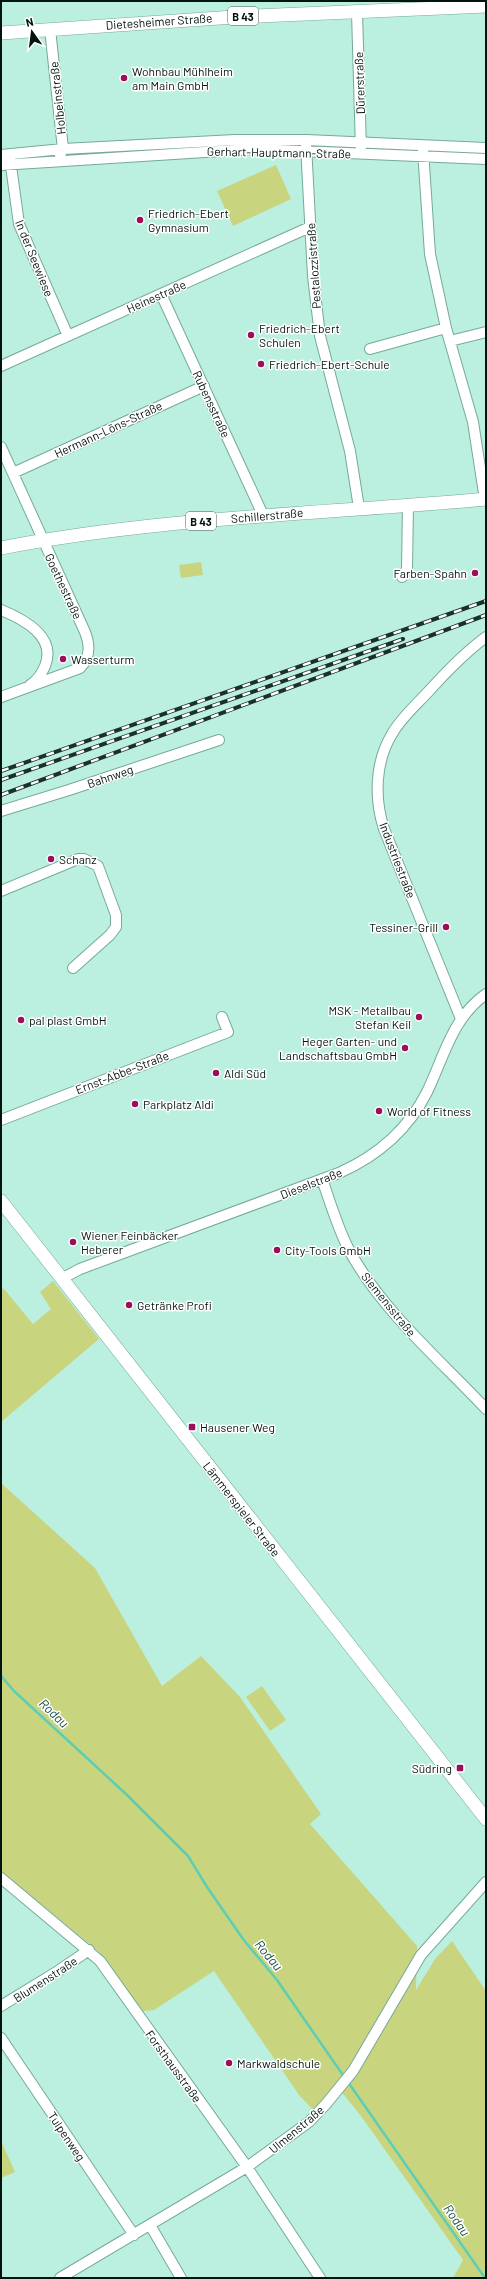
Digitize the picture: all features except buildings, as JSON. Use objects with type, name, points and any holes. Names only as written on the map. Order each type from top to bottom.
[{"type":"main road","name":"Dietesheimer Straße","points":[[1,33],[226,17],[486,6]]},
{"type":"main road","name":"Schillerstraße","points":[[1,548],[43,540],[263,515],[486,500]]},
{"type":"main road","name":"Lämmerspieler Straße","points":[[1,1201],[485,1819]]},
{"type":"street","name":"Dürerstraße","points":[[357,12],[361,149]]},
{"type":"street","name":"Holbeinstraße","points":[[50,29],[63,149],[59,156],[50,161]]},
{"type":"street","name":"Gerhart-Hauptmann-Straße","points":[[5,160],[63,149],[211,141],[306,140],[423,157],[486,158]]},
{"type":"street","name":"Pestalozzistraße","points":[[306,140],[314,297],[320,336],[350,450],[358,508]]},
{"type":"street","name":"Gerhart-Hauptmann-Straße","points":[[5,160],[50,161],[252,149],[306,151],[423,146],[486,148]]},
{"type":"street","points":[[423,146],[428,240],[446,328],[473,422],[486,500]]},
{"type":"street","name":"In der Seewiese","points":[[5,160],[20,224],[68,336]]},
{"type":"street","name":"Heinestraße","points":[[1,366],[310,227]]},
{"type":"street","name":"Rubensstraße","points":[[162,294],[263,515]]},
{"type":"street","points":[[370,348],[446,328]]},
{"type":"street","points":[[450,341],[486,332]]},
{"type":"street","name":"Hermann-Löns-Straße","points":[[13,473],[204,386]]},
{"type":"street","name":"Goethestraße","points":[[1,447],[85,632],[89,650],[86,661],[80,668],[1,697]]},
{"type":"street","points":[[402,577],[407,569],[408,505]]},
{"type":"street","points":[[1,610],[19,618],[35,629],[46,644],[47,655],[45,667],[33,683],[21,690]]},
{"type":"street","name":"Industriestraße","points":[[461,1019],[384,829],[379,809],[378,782],[383,754],[398,725],[451,667],[486,637]]},
{"type":"street","name":"Bahnweg","points":[[1,811],[219,740]]},
{"type":"street","points":[[1,891],[78,859],[84,859],[98,866],[116,915],[116,927],[110,935],[73,968]]},
{"type":"street","name":"Dieselstraße","points":[[61,1279],[80,1269],[322,1179],[370,1157],[407,1123],[427,1091],[448,1041],[461,1019],[486,994]]},
{"type":"street","name":"Ernst-Abbe-Straße","points":[[1,1120],[228,1032],[222,1017]]},
{"type":"street","name":"Siemensstraße","points":[[322,1179],[344,1240],[367,1278],[423,1345],[486,1409]]},
{"type":"street","name":"Forsthausstraße","points":[[1,1878],[88,1950],[109,1974],[247,2167],[320,2278]]},
{"type":"street","name":"Ulmenstraße","points":[[63,2277],[247,2167],[309,2122],[353,2071],[417,1960],[437,1935],[464,1908],[486,1882]]},
{"type":"street","name":"Ulmenstraße","points":[[464,1908],[486,1892]]},
{"type":"street","name":"Blumenstraße","points":[[1,2006],[58,1971],[88,1950]]},
{"type":"street","name":"Tulpenweg","points":[[1,2038],[134,2235]]},
{"type":"street","points":[[150,2225],[182,2278]]},
{"type":"green space","points":[[276,165],[291,199],[233,226],[217,191]]},
{"type":"green space","points":[[201,562],[203,575],[181,578],[179,565]]},
{"type":"green space","points":[[53,1281],[99,1339],[1,1422],[1,1288],[4,1289],[33,1324],[51,1309],[40,1292]]},
{"type":"green space","points":[[1,1483],[95,1568],[162,1686],[201,1656],[240,1697],[321,1814],[310,1824],[417,1946],[416,1990],[435,1959],[452,1941],[486,1991],[486,2278],[453,2278],[463,2260],[361,2116],[339,2089],[317,2114],[299,2095],[214,1971],[154,2010],[143,2011],[99,1952],[1,1871]]},
{"type":"green space","points":[[262,1686],[286,1720],[270,1731],[246,1697]]},
{"type":"green space","points":[[1,2141],[15,2172],[1,2178]]},
{"type":"waterway","name":"Rodau","points":[[1,1676],[14,1691],[126,1794],[188,1856],[207,1887],[243,1939],[277,1980],[345,2078]]},
{"type":"waterway","name":"Rodau","points":[[348,2082],[485,2278]]},
{"type":"railway","points":[[1,771],[486,601]]},
{"type":"railway","points":[[1,795],[486,615]]},
{"type":"railway","points":[[1,780],[403,639]]},
{"type":"place","name":"Wohnbau Mühlheim am Main GmbH","points":[[124,78]]},
{"type":"place","name":"Friedrich-Ebert Gymnasium","points":[[140,220]]},
{"type":"place","name":"Friedrich-Ebert Schulen","points":[[251,335]]},
{"type":"place","name":"Friedrich-Ebert-Schule","points":[[261,364]]},
{"type":"place","name":"Farben-Spahn","points":[[475,573]]},
{"type":"place","name":"Wasserturm","points":[[63,659]]},
{"type":"place","name":"Schanz","points":[[51,859]]},
{"type":"place","name":"Tessiner-Grill","points":[[446,927]]},
{"type":"place","name":"MSK - Metallbau Stefan Keil","points":[[419,1017]]},
{"type":"place","name":"pal plast GmbH","points":[[21,1020]]},
{"type":"place","name":"Heger Garten- und Landschaftsbau GmbH","points":[[405,1048]]},
{"type":"place","name":"Aldi Süd","points":[[216,1073]]},
{"type":"place","name":"Parkplatz Aldi","points":[[135,1104]]},
{"type":"place","name":"World of Fitness","points":[[379,1111]]},
{"type":"place","name":"Wiener Feinbäcker Heberer","points":[[73,1242]]},
{"type":"place","name":"City-Tools GmbH","points":[[277,1250]]},
{"type":"place","name":"Getränke Profi","points":[[129,1305]]},
{"type":"place","name":"Hausener Weg","points":[[192,1427]]},
{"type":"place","name":"Südring","points":[[460,1768]]},
{"type":"place","name":"Markwaldschule","points":[[229,2063]]}]
